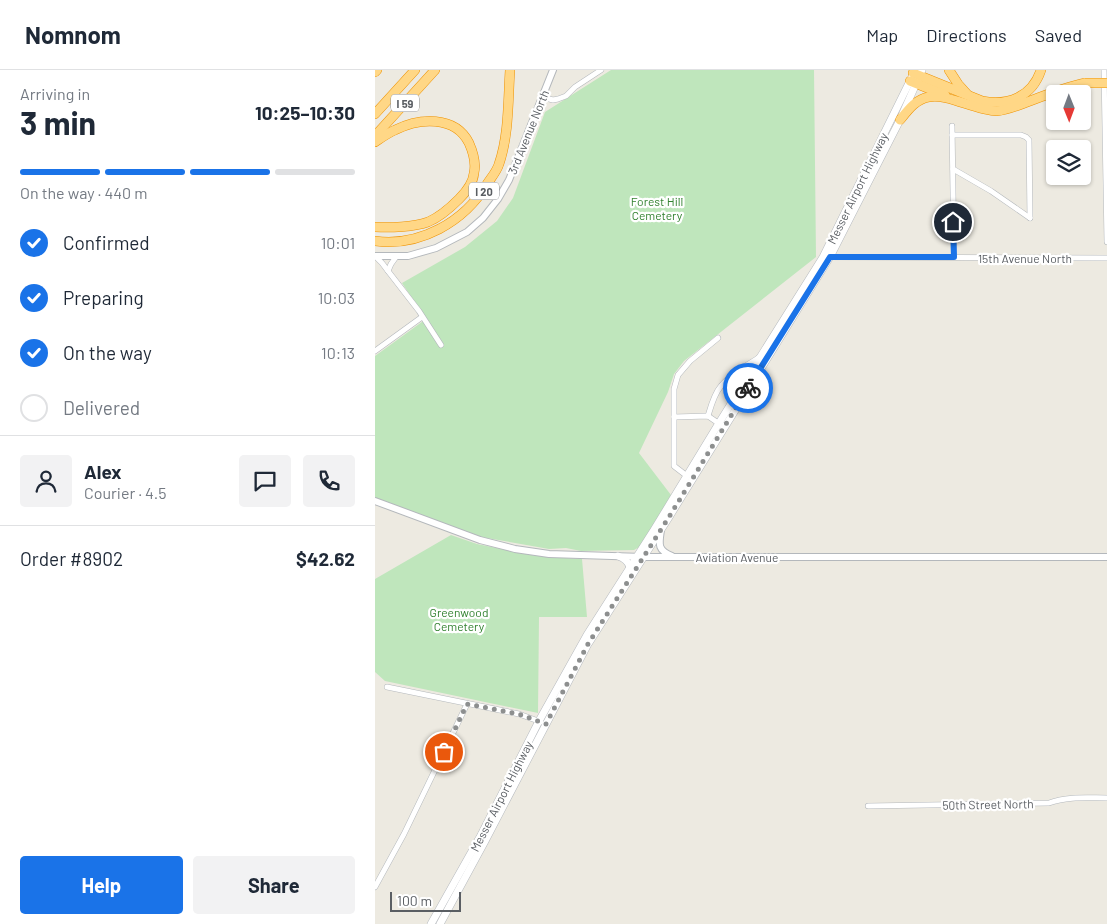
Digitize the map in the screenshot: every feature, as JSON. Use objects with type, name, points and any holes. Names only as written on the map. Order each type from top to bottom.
[{"type":"highway","name":"I 59","points":[[375,114],[415,70]]},
{"type":"highway","name":"I 59","points":[[375,136],[435,70]]},
{"type":"highway","name":"I 20","points":[[375,240],[387,242],[403,241],[427,235],[457,218],[482,193],[499,166],[505,137],[510,70]]},
{"type":"highway","points":[[949,70],[969,96]]},
{"type":"highway","points":[[916,75],[991,103],[1011,100],[1021,96],[1036,81],[1041,70]]},
{"type":"highway","points":[[916,75],[982,109]]},
{"type":"highway","points":[[899,120],[919,100],[930,96],[938,96],[982,109],[997,111],[1012,108],[1069,86],[1107,82]]},
{"type":"highway","points":[[375,142],[394,130],[413,123],[436,121],[447,123],[462,133],[467,140],[471,148],[475,173],[465,194],[441,215],[428,222],[391,227],[375,227]]},
{"type":"main road","name":"Messer Airport Highway","points":[[431,924],[543,723],[654,530],[826,257],[899,120],[916,75]]},
{"type":"main road","name":"Messer Airport Highway","points":[[440,924],[587,635],[630,567],[661,530],[761,356],[826,257],[916,75]]},
{"type":"main road","points":[[618,556],[625,560],[630,567]]},
{"type":"street","name":"3rd Avenue North","points":[[375,256],[408,256],[443,245],[467,232],[483,218],[498,199],[509,180],[553,70]]},
{"type":"street","points":[[542,97],[559,100],[601,70]]},
{"type":"street","points":[[1104,70],[1107,242]]},
{"type":"street","points":[[952,126],[954,257]]},
{"type":"street","points":[[952,134],[1021,135],[1029,140],[1030,218],[991,191],[953,169]]},
{"type":"street","points":[[375,256],[388,271],[441,345]]},
{"type":"street","points":[[388,271],[396,257]]},
{"type":"street","name":"15th Avenue North","points":[[826,257],[1107,258]]},
{"type":"street","points":[[375,351],[422,317]]},
{"type":"street","points":[[687,476],[674,466],[674,388],[678,375],[690,361],[718,338]]},
{"type":"street","points":[[708,416],[714,398],[721,386],[741,369],[761,356]]},
{"type":"street","points":[[675,417],[708,416],[721,426]]},
{"type":"street","name":"Aviation Avenue","points":[[375,501],[480,540],[515,549],[549,554],[640,557],[1107,557]]},
{"type":"street","points":[[661,530],[660,548],[670,556],[680,557]]},
{"type":"street","points":[[387,687],[519,714],[543,723]]},
{"type":"street","points":[[375,887],[404,834],[467,704]]},
{"type":"street","name":"50th Street North","points":[[868,806],[1049,803],[1057,799],[1107,798]]},
{"type":"green space","name":"Forest Hill Cemetery","points":[[611,70],[814,70],[816,257],[684,361],[674,374],[668,392],[639,453],[671,495],[641,546],[634,550],[581,551],[566,548],[549,549],[481,537],[375,499],[375,356],[426,319],[402,283],[465,247],[497,221],[513,198],[545,112]]},
{"type":"green space","name":"Greenwood Cemetery","points":[[451,535],[477,544],[531,555],[582,559],[587,617],[539,617],[538,713],[385,681],[375,672],[375,579]]},
{"type":"way so far","points":[[444,752],[467,704],[519,714],[546,724],[588,644],[748,388]]},
{"type":"route","points":[[748,388],[830,257],[954,257],[953,222]]}]
